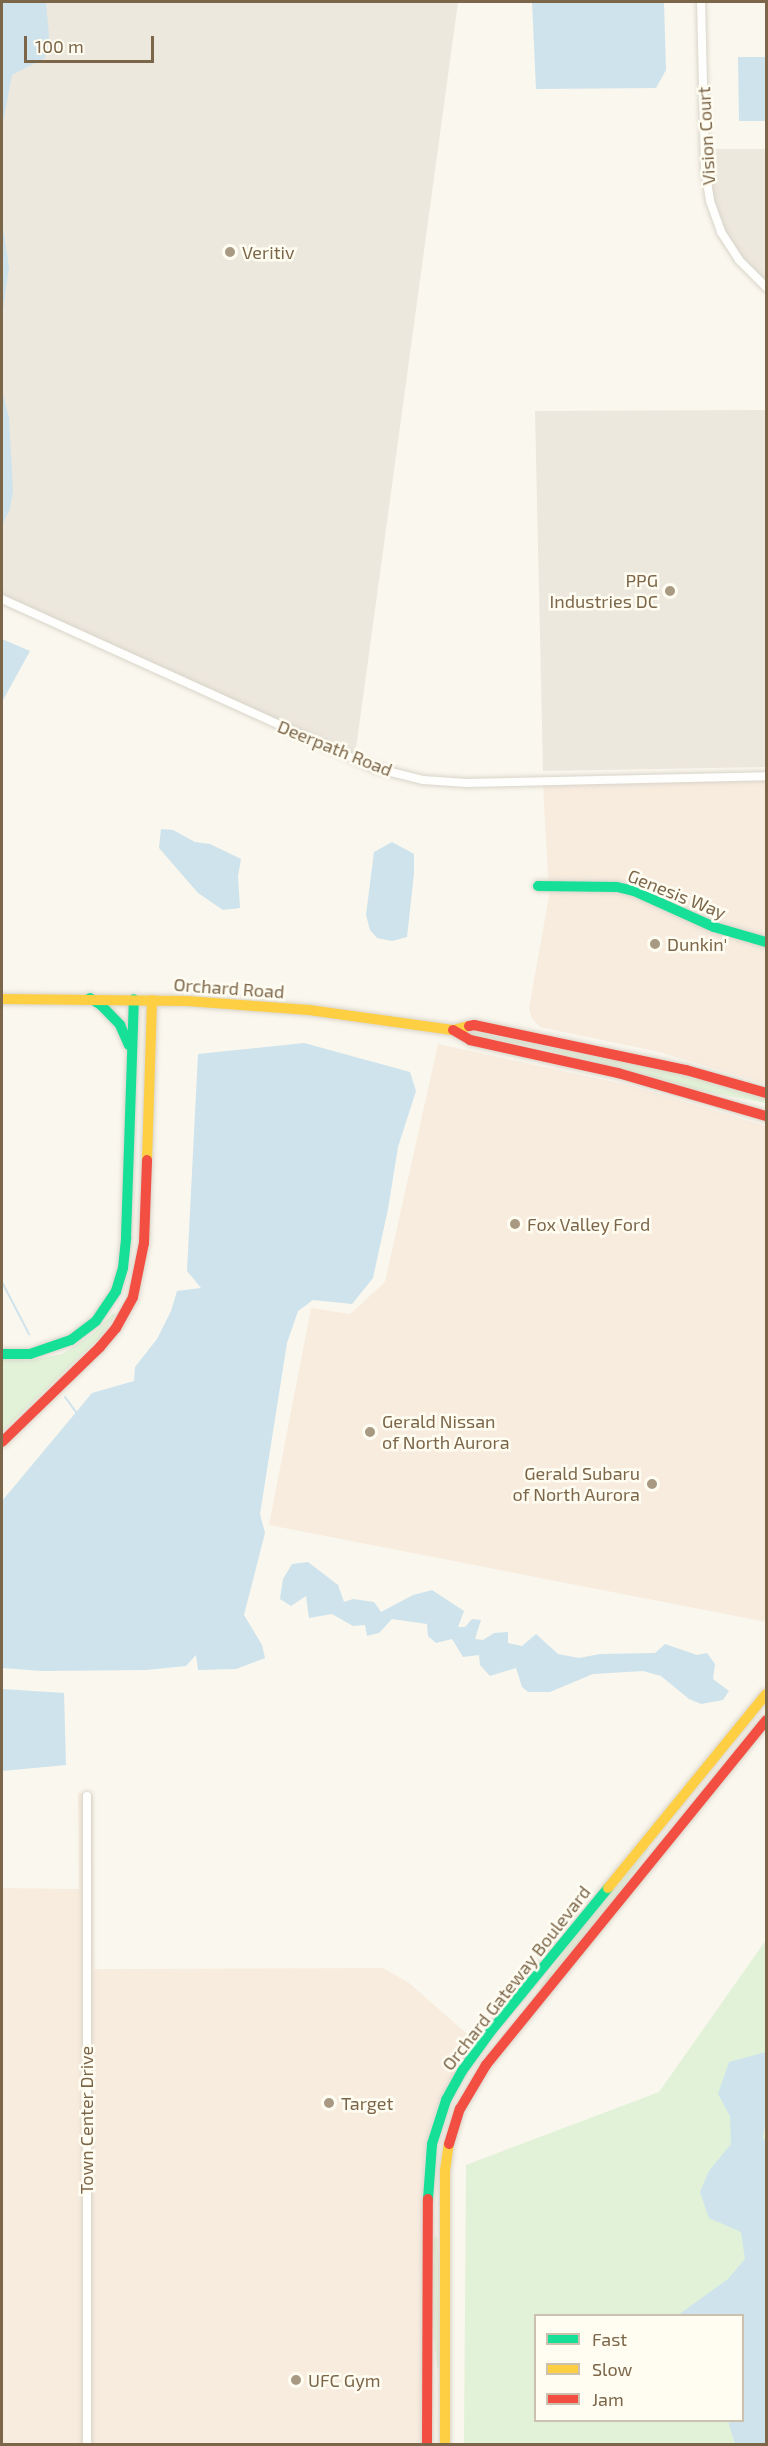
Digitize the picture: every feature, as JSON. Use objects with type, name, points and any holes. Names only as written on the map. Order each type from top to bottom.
[{"type":"main road","name":"Genesis Way","points":[[538,886],[617,886],[634,891],[714,927],[766,942]]},
{"type":"main road","points":[[90,998],[101,1005],[120,1025],[132,1053]]},
{"type":"main road","name":"Orchard Road","points":[[2,999],[152,1000],[309,1010],[453,1030],[474,1026],[686,1070],[766,1093]]},
{"type":"main road","points":[[2,1354],[30,1354],[71,1340],[96,1321],[116,1291],[123,1268],[126,1237],[134,999]]},
{"type":"main road","points":[[2,1442],[100,1347],[116,1328],[133,1297],[144,1243],[152,1000]]},
{"type":"main road","name":"Orchard Road","points":[[453,1030],[470,1040],[618,1073],[766,1116]]},
{"type":"main road","name":"Orchard Gateway Boulevard","points":[[428,2445],[428,2177],[434,2136],[446,2100],[462,2071],[491,2031],[766,1694]]},
{"type":"main road","name":"Orchard Gateway Boulevard","points":[[445,2445],[445,2171],[450,2140],[460,2109],[486,2065],[766,1721]]},
{"type":"street","name":"Vision Court","points":[[701,2],[705,169],[710,201],[721,232],[739,260],[766,287]]},
{"type":"street","name":"Deerpath Road","points":[[2,599],[375,768],[423,780],[467,783],[766,776]]},
{"type":"street","name":"Town Center Drive","points":[[87,1796],[87,2445]]},
{"type":"shaded area","points":[[2,2],[458,2],[355,756],[2,595]]},
{"type":"shaded area","points":[[707,149],[766,149],[766,283],[742,258],[725,232],[714,201]]},
{"type":"shaded area","points":[[766,410],[766,767],[543,771],[535,411]]},
{"type":"shaded area","points":[[766,779],[766,1084],[659,1052],[540,1027],[532,1019],[529,1008],[549,896],[543,784]]},
{"type":"shaded area","points":[[438,1044],[632,1086],[766,1126],[766,1622],[269,1525],[311,1308],[350,1314],[385,1282]]},
{"type":"shaded area","points":[[78,1793],[93,1794],[94,1969],[383,1968],[409,1983],[465,2032],[479,2037],[442,2094],[424,2156],[422,2444],[2,2444],[2,1888],[79,1889]]},
{"type":"green space","points":[[467,1030],[686,1075],[766,1099],[766,1103],[697,1090],[536,1047],[466,1035]]},
{"type":"green space","points":[[113,1313],[116,1315],[101,1336],[2,1432],[2,1359],[31,1360],[62,1354],[94,1333]]},
{"type":"green space","points":[[647,1848],[649,1849],[624,1887],[542,1988],[540,1986],[567,1947]]},
{"type":"green space","points":[[766,1940],[766,2444],[464,2444],[466,2165],[659,2092]]},
{"type":"green space","points":[[433,2237],[437,2237],[439,2262],[440,2368],[437,2368],[433,2322]]},
{"type":"water","points":[[2,2],[46,2],[49,36],[45,58],[12,75],[2,128]]},
{"type":"water","points":[[532,2],[664,2],[666,70],[656,88],[536,89]]},
{"type":"water","points":[[738,57],[766,57],[766,121],[739,121]]},
{"type":"water","points":[[2,221],[9,267],[2,317]]},
{"type":"water","points":[[2,390],[9,417],[13,491],[10,509],[2,525]]},
{"type":"water","points":[[2,639],[30,651],[2,702]]},
{"type":"water","points":[[161,829],[173,830],[195,842],[210,844],[241,859],[238,876],[240,908],[223,910],[198,893],[159,848]]},
{"type":"water","points":[[392,842],[414,854],[414,873],[407,937],[392,941],[377,938],[370,930],[366,915],[374,852]]},
{"type":"water","points":[[304,1043],[410,1072],[416,1091],[398,1147],[373,1278],[352,1304],[313,1300],[298,1311],[287,1343],[260,1514],[265,1533],[244,1615],[262,1645],[265,1658],[236,1669],[198,1670],[196,1655],[186,1666],[146,1670],[42,1671],[2,1668],[2,1501],[92,1393],[134,1381],[135,1367],[157,1339],[171,1311],[177,1291],[201,1288],[187,1271],[198,1054]]},
{"type":"water","points":[[308,1562],[338,1585],[344,1602],[353,1599],[374,1602],[381,1612],[413,1595],[432,1590],[464,1611],[458,1627],[465,1627],[472,1619],[481,1620],[475,1639],[483,1640],[494,1633],[508,1632],[508,1643],[522,1646],[536,1634],[558,1654],[579,1658],[600,1654],[655,1653],[665,1644],[697,1655],[707,1653],[715,1664],[713,1679],[729,1691],[723,1700],[701,1704],[689,1699],[661,1676],[643,1671],[593,1674],[550,1692],[528,1692],[522,1687],[516,1668],[490,1676],[480,1665],[479,1655],[463,1657],[452,1639],[436,1643],[428,1636],[427,1624],[392,1619],[379,1633],[367,1636],[365,1625],[353,1626],[332,1614],[309,1618],[306,1596],[291,1606],[280,1599],[283,1579],[292,1564]]},
{"type":"water","points":[[2,1689],[64,1693],[66,1765],[2,1771]]},
{"type":"water","points":[[766,2052],[766,2117],[763,2138],[766,2141],[766,2444],[735,2444],[728,2422],[744,2422],[744,2314],[679,2314],[728,2279],[745,2259],[741,2232],[709,2218],[700,2192],[709,2171],[731,2144],[730,2116],[718,2094],[729,2062]]},
{"type":"waterway","points":[[2,1282],[29,1334]]},
{"type":"waterway","points":[[65,1397],[76,1412]]},
{"type":"traffic: fast","points":[[538,886],[617,887],[634,891],[714,927],[766,942]]},
{"type":"traffic: fast","points":[[90,998],[101,1005],[120,1025],[129,1045]]},
{"type":"traffic: fast","points":[[2,1354],[30,1354],[71,1340],[96,1321],[116,1291],[123,1268],[126,1237],[134,999]]},
{"type":"traffic: fast","points":[[428,2199],[432,2144],[446,2100],[462,2071],[491,2031],[608,1888]]},
{"type":"traffic: slow","points":[[2,999],[187,1001],[309,1010],[453,1030],[469,1026]]},
{"type":"traffic: slow","points":[[147,1160],[152,1000]]},
{"type":"traffic: slow","points":[[608,1888],[766,1694]]},
{"type":"traffic: slow","points":[[445,2444],[445,2171],[449,2144]]},
{"type":"traffic: jam","points":[[469,1026],[474,1025],[686,1070],[766,1093]]},
{"type":"traffic: jam","points":[[453,1030],[470,1040],[618,1073],[766,1116]]},
{"type":"traffic: jam","points":[[2,1442],[100,1347],[116,1328],[133,1297],[144,1243],[147,1160]]},
{"type":"traffic: jam","points":[[449,2144],[460,2109],[486,2065],[766,1721]]},
{"type":"traffic: jam","points":[[427,2444],[428,2199]]},
{"type":"place","name":"Veritiv","points":[[230,252]]},
{"type":"place","name":"PPG Industries DC","points":[[670,591]]},
{"type":"place","name":"Dunkin'","points":[[655,944]]},
{"type":"place","name":"Fox Valley Ford","points":[[515,1224]]},
{"type":"place","name":"Gerald Nissan of North Aurora","points":[[370,1432]]},
{"type":"place","name":"Gerald Subaru of North Aurora","points":[[652,1484]]},
{"type":"place","name":"Target","points":[[329,2103]]},
{"type":"place","name":"UFC Gym","points":[[296,2380]]}]
